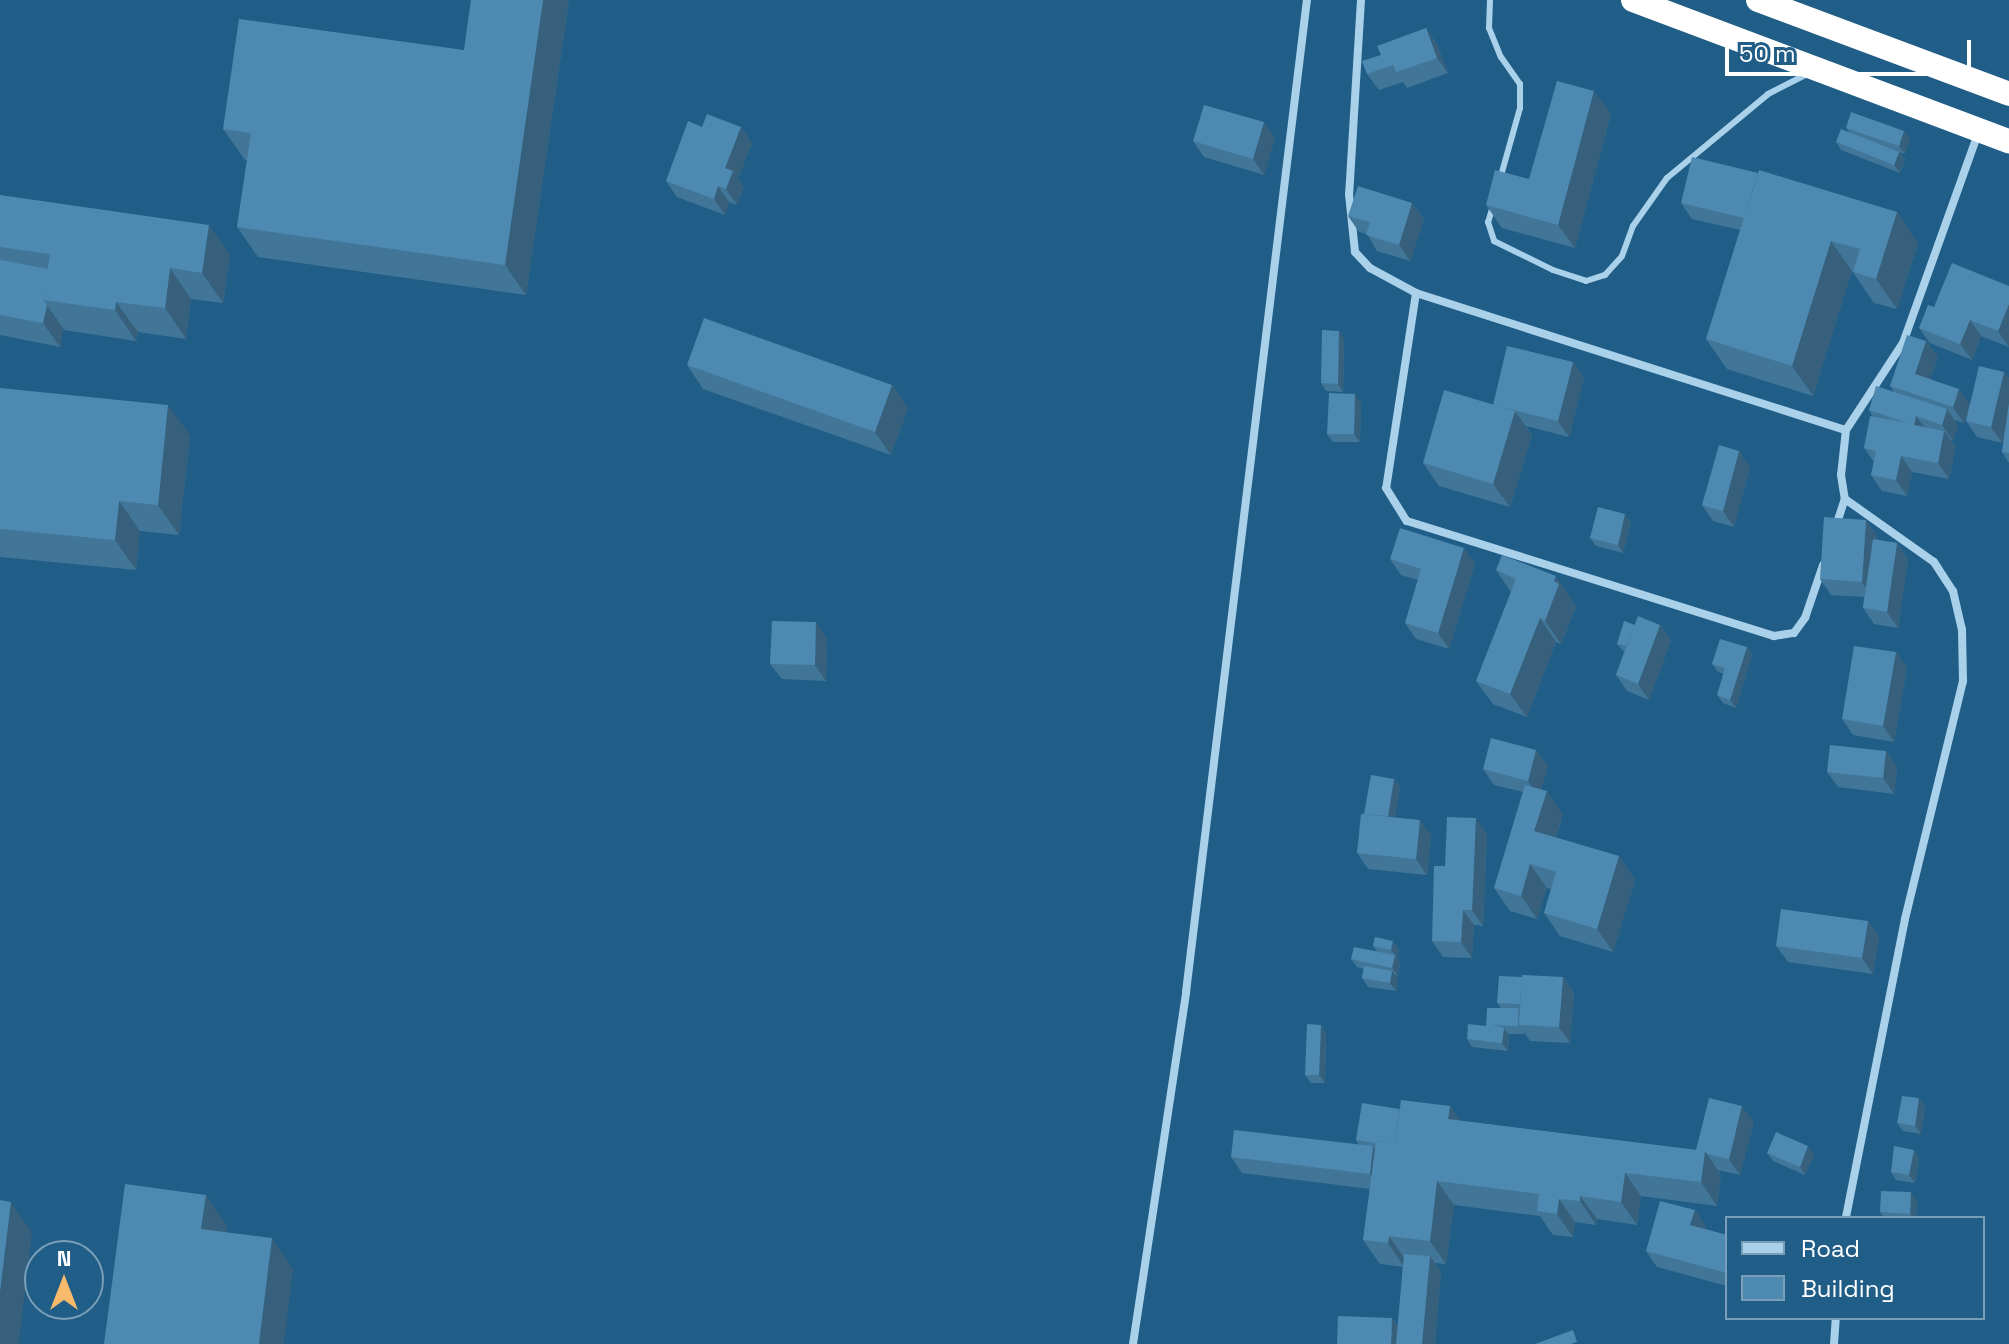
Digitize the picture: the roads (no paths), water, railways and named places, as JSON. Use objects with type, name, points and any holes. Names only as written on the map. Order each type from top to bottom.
[{"type":"highway","points":[[1633,0],[2009,141]]},
{"type":"highway","points":[[1758,0],[2009,94]]},
{"type":"street","points":[[1133,1344],[1186,992],[1307,0]]},
{"type":"street","points":[[1361,0],[1349,194],[1355,252],[1370,268],[1416,293],[1846,430]]},
{"type":"street","points":[[1830,544],[1845,499],[1841,475],[1846,430],[1903,343],[1980,130]]},
{"type":"street","points":[[1416,293],[1386,488],[1407,521],[1774,636],[1794,633],[1805,618],[1825,559]]},
{"type":"street","points":[[1845,499],[1934,562],[1953,591],[1962,629],[1963,681],[1905,919],[1846,1216]]},
{"type":"street","points":[[1834,1344],[1836,1320]]},
{"type":"lane","points":[[1490,0],[1489,28],[1501,57],[1520,84],[1520,108],[1488,222],[1494,241],[1553,270],[1586,281],[1605,275],[1622,256],[1633,226],[1667,178],[1768,94],[1818,69]]}]
